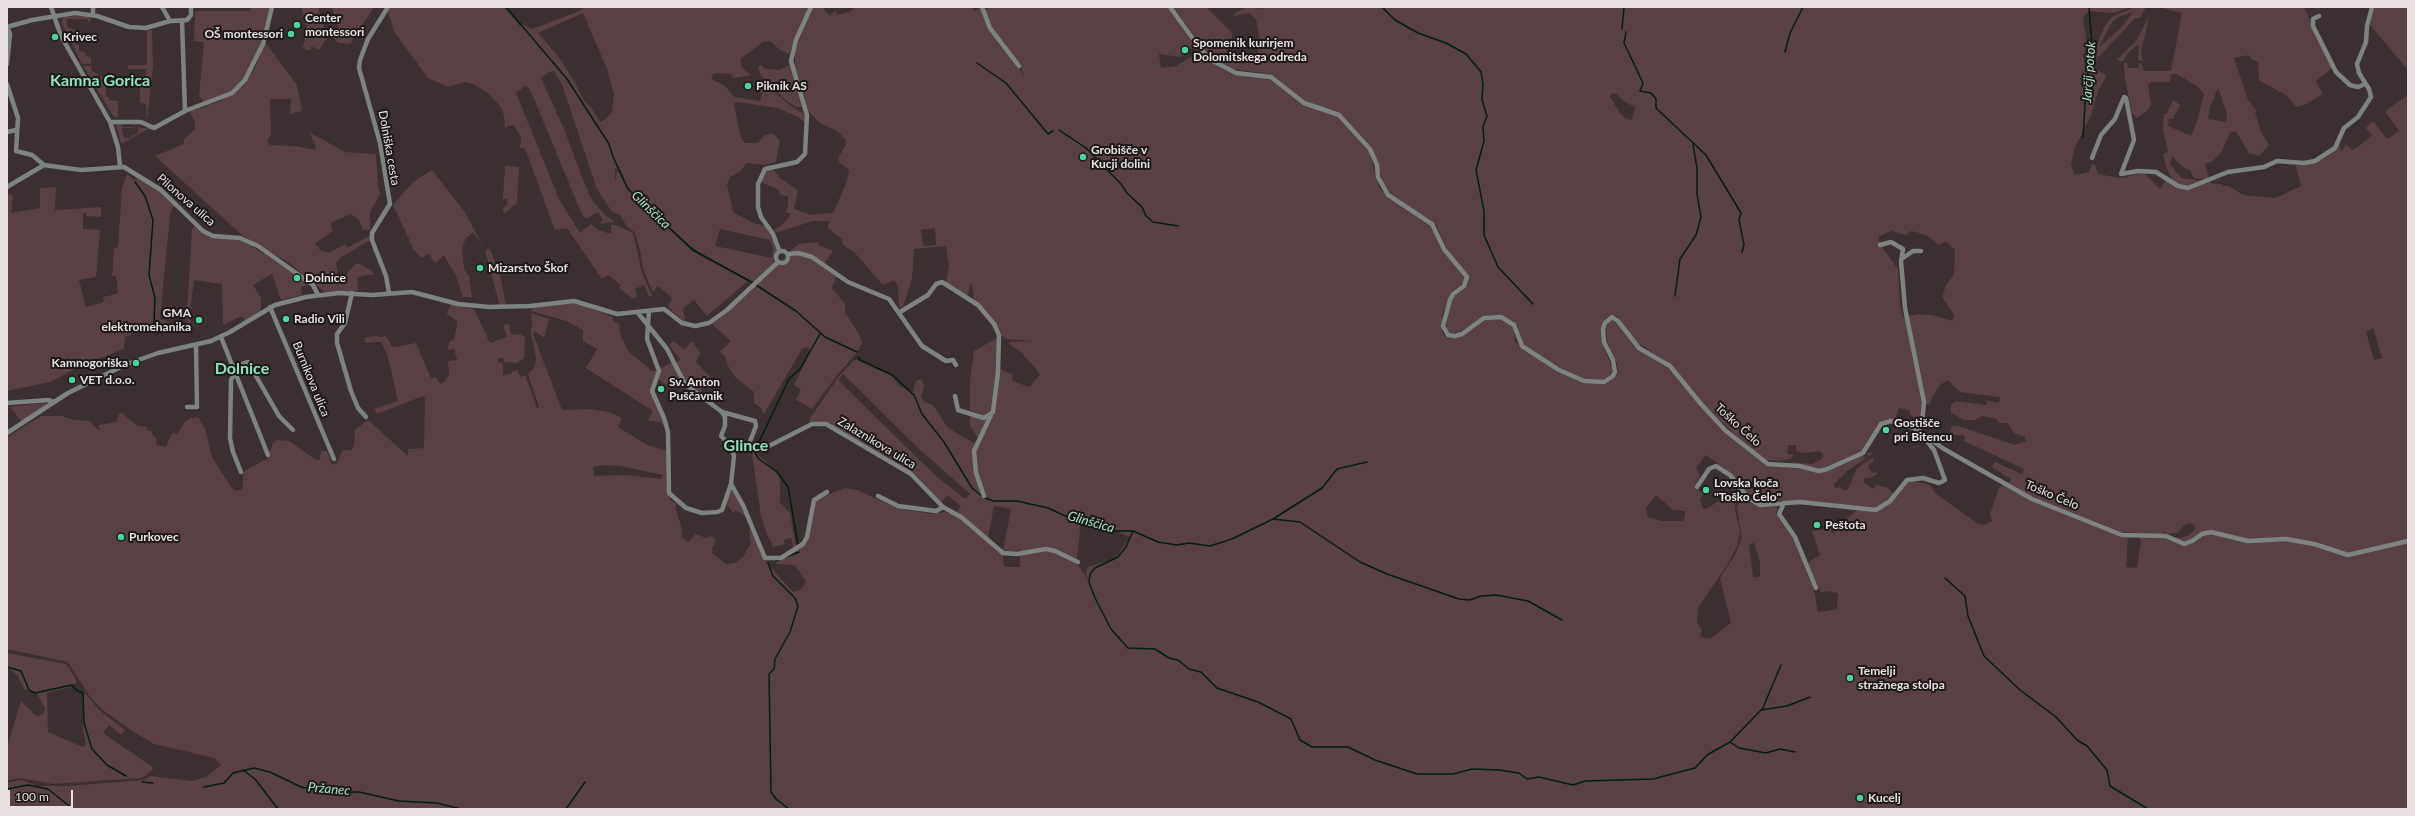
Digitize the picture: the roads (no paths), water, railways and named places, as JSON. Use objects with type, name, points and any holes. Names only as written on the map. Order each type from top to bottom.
[{"type":"street","points":[[7,84],[9,98],[18,118],[16,130],[16,151],[32,155],[44,165],[86,170],[120,166],[118,147],[110,122],[73,59],[54,17],[52,7]]},
{"type":"street","points":[[93,7],[93,15]]},
{"type":"street","points":[[162,7],[170,21]]},
{"type":"street","points":[[7,64],[10,34],[7,27],[32,20],[75,13],[93,15],[135,28],[158,26],[170,21],[182,21],[190,18],[191,7]]},
{"type":"street","points":[[110,122],[137,122],[154,128],[185,111],[232,93],[245,80],[263,44],[272,7]]},
{"type":"street","name":"Dolniška cesta","points":[[388,7],[368,39],[360,60],[359,68],[380,143],[390,204],[372,233],[372,240],[386,276],[389,293]]},
{"type":"street","points":[[811,7],[796,40],[791,56],[807,115],[805,154],[797,162],[765,169],[758,184],[758,207],[761,217],[773,234],[780,250],[788,254],[798,253],[812,258],[848,282],[889,299],[900,312],[922,346],[946,361],[953,360],[956,365]]},
{"type":"street","points":[[982,7],[990,28],[1019,66]]},
{"type":"street","name":"Toško Čelo","points":[[1170,7],[1198,47],[1211,60],[1236,72],[1271,77],[1304,103],[1329,111],[1346,120],[1370,149],[1381,186],[1393,199],[1432,224],[1444,249],[1467,277],[1464,286],[1453,294],[1450,300],[1443,326],[1448,334],[1455,336],[1462,334],[1484,318],[1501,317],[1514,325],[1522,346],[1559,370],[1584,381],[1604,382],[1614,376],[1615,372],[1613,360],[1604,342],[1603,329],[1605,323],[1612,317],[1618,320],[1639,348],[1674,370],[1700,404],[1726,431],[1763,461],[1773,465],[1795,466],[1819,471],[1827,469],[1866,451],[1884,422],[1902,424],[2018,492],[2116,533],[2166,536],[2182,544],[2189,543],[2202,534],[2211,532],[2248,542],[2293,540],[2324,546],[2348,555],[2408,541]]},
{"type":"street","points":[[2092,158],[2101,135],[2115,119],[2124,97],[2126,98],[2134,140],[2121,174],[2138,171],[2156,172],[2178,186],[2188,188],[2232,171],[2264,167],[2277,161],[2310,163],[2335,148],[2346,125],[2358,117],[2371,97],[2359,73],[2357,64],[2366,42],[2367,26],[2372,7]]},
{"type":"street","points":[[2319,16],[2314,19],[2313,26],[2336,72],[2350,86],[2358,87],[2365,84]]},
{"type":"street","points":[[182,21],[185,111]]},
{"type":"street","points":[[7,132],[16,130]]},
{"type":"street","points":[[7,187],[44,165]]},
{"type":"street","name":"Pilonova ulica","points":[[120,166],[134,172],[161,190],[203,231],[214,236],[242,238],[258,246],[313,285],[318,295]]},
{"type":"street","points":[[1880,246],[1891,242],[1900,246],[1904,251],[1901,261],[1905,308],[1924,402],[1922,423],[1918,432]]},
{"type":"street","points":[[778,262],[775,255],[780,250]]},
{"type":"street","points":[[1901,261],[1909,253],[1921,251]]},
{"type":"street","points":[[7,433],[54,402],[86,384],[140,359],[221,337],[270,307],[318,295],[412,292],[458,304],[489,308],[530,306],[574,301],[612,313],[638,313],[649,310],[664,309],[669,311],[682,323],[702,326],[727,310],[778,262],[786,261],[788,254]]},
{"type":"street","points":[[900,312],[911,303],[924,298],[940,282],[978,305],[994,324],[999,335],[998,387],[995,406],[974,451],[976,472],[984,496]]},
{"type":"street","points":[[352,294],[345,323],[337,334],[337,343],[351,391],[358,408],[366,417]]},
{"type":"street","name":"Burnikova ulica","points":[[270,307],[334,459]]},
{"type":"street","points":[[638,313],[647,322],[667,348],[685,384],[722,412],[726,422],[721,436],[730,445],[734,456],[731,484],[720,512],[696,512],[686,508],[669,493],[668,432],[664,418],[652,391],[659,371],[648,346],[647,322],[649,310]]},
{"type":"street","points":[[221,337],[268,455]]},
{"type":"street","points":[[187,407],[197,407],[196,345]]},
{"type":"street","points":[[233,366],[248,362],[279,416],[293,430]]},
{"type":"street","points":[[235,373],[232,375],[230,385],[230,438],[233,452],[241,472]]},
{"type":"street","points":[[955,396],[958,410],[984,418],[991,415]]},
{"type":"street","points":[[7,403],[49,400],[54,402]]},
{"type":"street","name":"Zalaznikova ulica","points":[[722,412],[755,421],[756,426],[749,444],[756,450],[763,449],[812,424],[826,424],[885,457],[911,474],[943,507],[961,517],[1003,553],[1017,554],[1046,549],[1055,551],[1078,562]]},
{"type":"street","points":[[1697,487],[1709,469],[1716,466],[1730,475],[1744,495],[1753,502],[1765,506],[1800,502],[1876,510],[1890,501],[1907,480],[1923,478],[1939,483],[1943,482],[1946,478],[1934,450],[1924,437]]},
{"type":"street","points":[[731,484],[743,505],[765,558],[770,559],[780,558],[802,544],[807,537],[814,500],[827,492]]},
{"type":"street","points":[[878,496],[898,506],[936,511],[943,507]]},
{"type":"street","points":[[1784,503],[1779,514],[1800,545],[1816,588]]},
{"type":"waterway","name":"Glinščica","points":[[506,7],[567,79],[609,144],[613,157],[628,189],[693,250],[753,283]]},
{"type":"waterway","points":[[1382,7],[1395,20],[1418,33],[1446,43],[1466,54],[1481,72],[1483,84],[1482,100],[1487,116],[1483,127],[1484,141],[1476,170],[1484,211],[1484,235],[1498,267],[1533,304]]},
{"type":"waterway","points":[[1622,29],[1624,7]]},
{"type":"waterway","points":[[1785,52],[1790,33],[1803,7]]},
{"type":"waterway","name":"Jarčji potok","points":[[2083,138],[2086,87],[2092,45],[2089,7]]},
{"type":"waterway","points":[[1626,32],[1624,43],[1643,83],[1640,91],[1651,93],[1656,99],[1656,108],[1706,155],[1741,213],[1739,220],[1744,245],[1742,252]]},
{"type":"waterway","points":[[977,63],[1006,83],[1048,134],[1053,131]]},
{"type":"waterway","points":[[1059,130],[1086,148],[1121,184],[1127,193],[1142,207],[1146,216],[1153,222],[1178,226]]},
{"type":"waterway","points":[[1675,296],[1680,259],[1696,235],[1701,217],[1697,194],[1697,168],[1693,145]]},
{"type":"waterway","points":[[135,182],[145,196],[153,220],[149,275],[155,298],[154,323]]},
{"type":"waterway","name":"Glinščica","points":[[756,285],[796,311],[825,337],[857,352]]},
{"type":"waterway","points":[[756,448],[789,379],[800,369],[820,334]]},
{"type":"waterway","name":"Glinščica","points":[[858,357],[860,360],[892,375],[914,395],[922,414],[944,442],[972,488],[982,496]]},
{"type":"waterway","points":[[755,453],[759,459],[777,472],[788,487],[798,545]]},
{"type":"waterway","name":"Glinščica","points":[[985,498],[994,501],[1017,501],[1048,508],[1072,519],[1086,519],[1111,531],[1133,531],[1158,542],[1177,545],[1189,543],[1210,546],[1232,539],[1273,519],[1322,488],[1337,469],[1367,462]]},
{"type":"waterway","points":[[1273,519],[1300,522],[1360,562],[1387,574],[1459,599],[1470,600],[1481,596],[1496,595],[1528,601],[1562,620]]},
{"type":"waterway","points":[[1133,531],[1126,547],[1118,557],[1095,568],[1090,574],[1089,582],[1095,598],[1111,629],[1128,648],[1155,649],[1169,658],[1178,660],[1189,669],[1201,672],[1217,688],[1258,702],[1291,719],[1300,740],[1312,747],[1348,747],[1375,760],[1417,774],[1453,774],[1472,769],[1499,770],[1519,773],[1527,779],[1539,777],[1573,785],[1585,781],[1653,779],[1695,768],[1707,755],[1730,742],[1739,748],[1766,753],[1780,749],[1795,752]]},
{"type":"waterway","points":[[776,561],[799,552]]},
{"type":"waterway","points":[[768,563],[773,576],[795,598],[798,606],[790,632],[775,659],[774,669],[769,674],[771,792],[776,799],[789,809]]},
{"type":"waterway","points":[[1945,578],[1965,596],[1968,616],[1984,656],[2020,690],[2056,717],[2077,740],[2087,746],[2107,770],[2110,786],[2148,809]]},
{"type":"waterway","points":[[1762,710],[1781,665]]},
{"type":"waterway","name":"Pržanec","points":[[7,667],[21,671],[29,690],[35,693],[72,685],[76,690],[83,693],[84,723],[92,749],[107,765],[126,776]]},
{"type":"waterway","points":[[1730,742],[1761,710],[1787,706],[1810,697]]},
{"type":"waterway","name":"Pržanec","points":[[204,787],[224,783],[233,773],[254,768],[270,772],[301,787],[326,792],[359,792],[399,801],[437,803],[461,809]]},
{"type":"waterway","points":[[243,770],[255,779],[278,809]]},
{"type":"waterway","name":"Pržanec","points":[[142,782],[153,783]]},
{"type":"waterway","points":[[566,809],[585,782]]},
{"type":"waterway","points":[[7,789],[28,785],[48,789],[73,809]]},
{"type":"place","name":"Center montessori","points":[[297,25]]},
{"type":"place","name":"OŠ montessori","points":[[291,34]]},
{"type":"place","name":"Krivec","points":[[55,37]]},
{"type":"place","name":"Spomenik kurirjem Dolomitskega odreda","points":[[1185,50]]},
{"type":"place","name":"Piknik AS","points":[[748,86]]},
{"type":"place","name":"Grobišče v Kucji dolini","points":[[1083,157]]},
{"type":"place","name":"Mizarstvo Škof","points":[[480,268]]},
{"type":"place","name":"Dolnice","points":[[297,278]]},
{"type":"place","name":"Radio Vili","points":[[286,319]]},
{"type":"place","name":"GMA elektromehanika","points":[[199,320]]},
{"type":"place","name":"Kamnogoriška","points":[[136,363]]},
{"type":"place","name":"VET d.o.o.","points":[[72,380]]},
{"type":"place","name":"Sv. Anton Puščavnik","points":[[661,389]]},
{"type":"place","name":"Gostišče pri Bitencu","points":[[1886,430]]},
{"type":"place","name":"Lovska koča \"Toško Čelo\"","points":[[1706,490]]},
{"type":"place","name":"Peštota","points":[[1817,525]]},
{"type":"place","name":"Purkovec","points":[[121,537]]},
{"type":"place","name":"Temelji stražnega stolpa","points":[[1850,678]]},
{"type":"place","name":"Kucelj","points":[[1860,798]]},
{"type":"district","name":"Kamna Gorica","points":[[100,81]]},
{"type":"district","name":"Dolnice","points":[[242,369]]},
{"type":"district","name":"Glince","points":[[746,446]]}]
